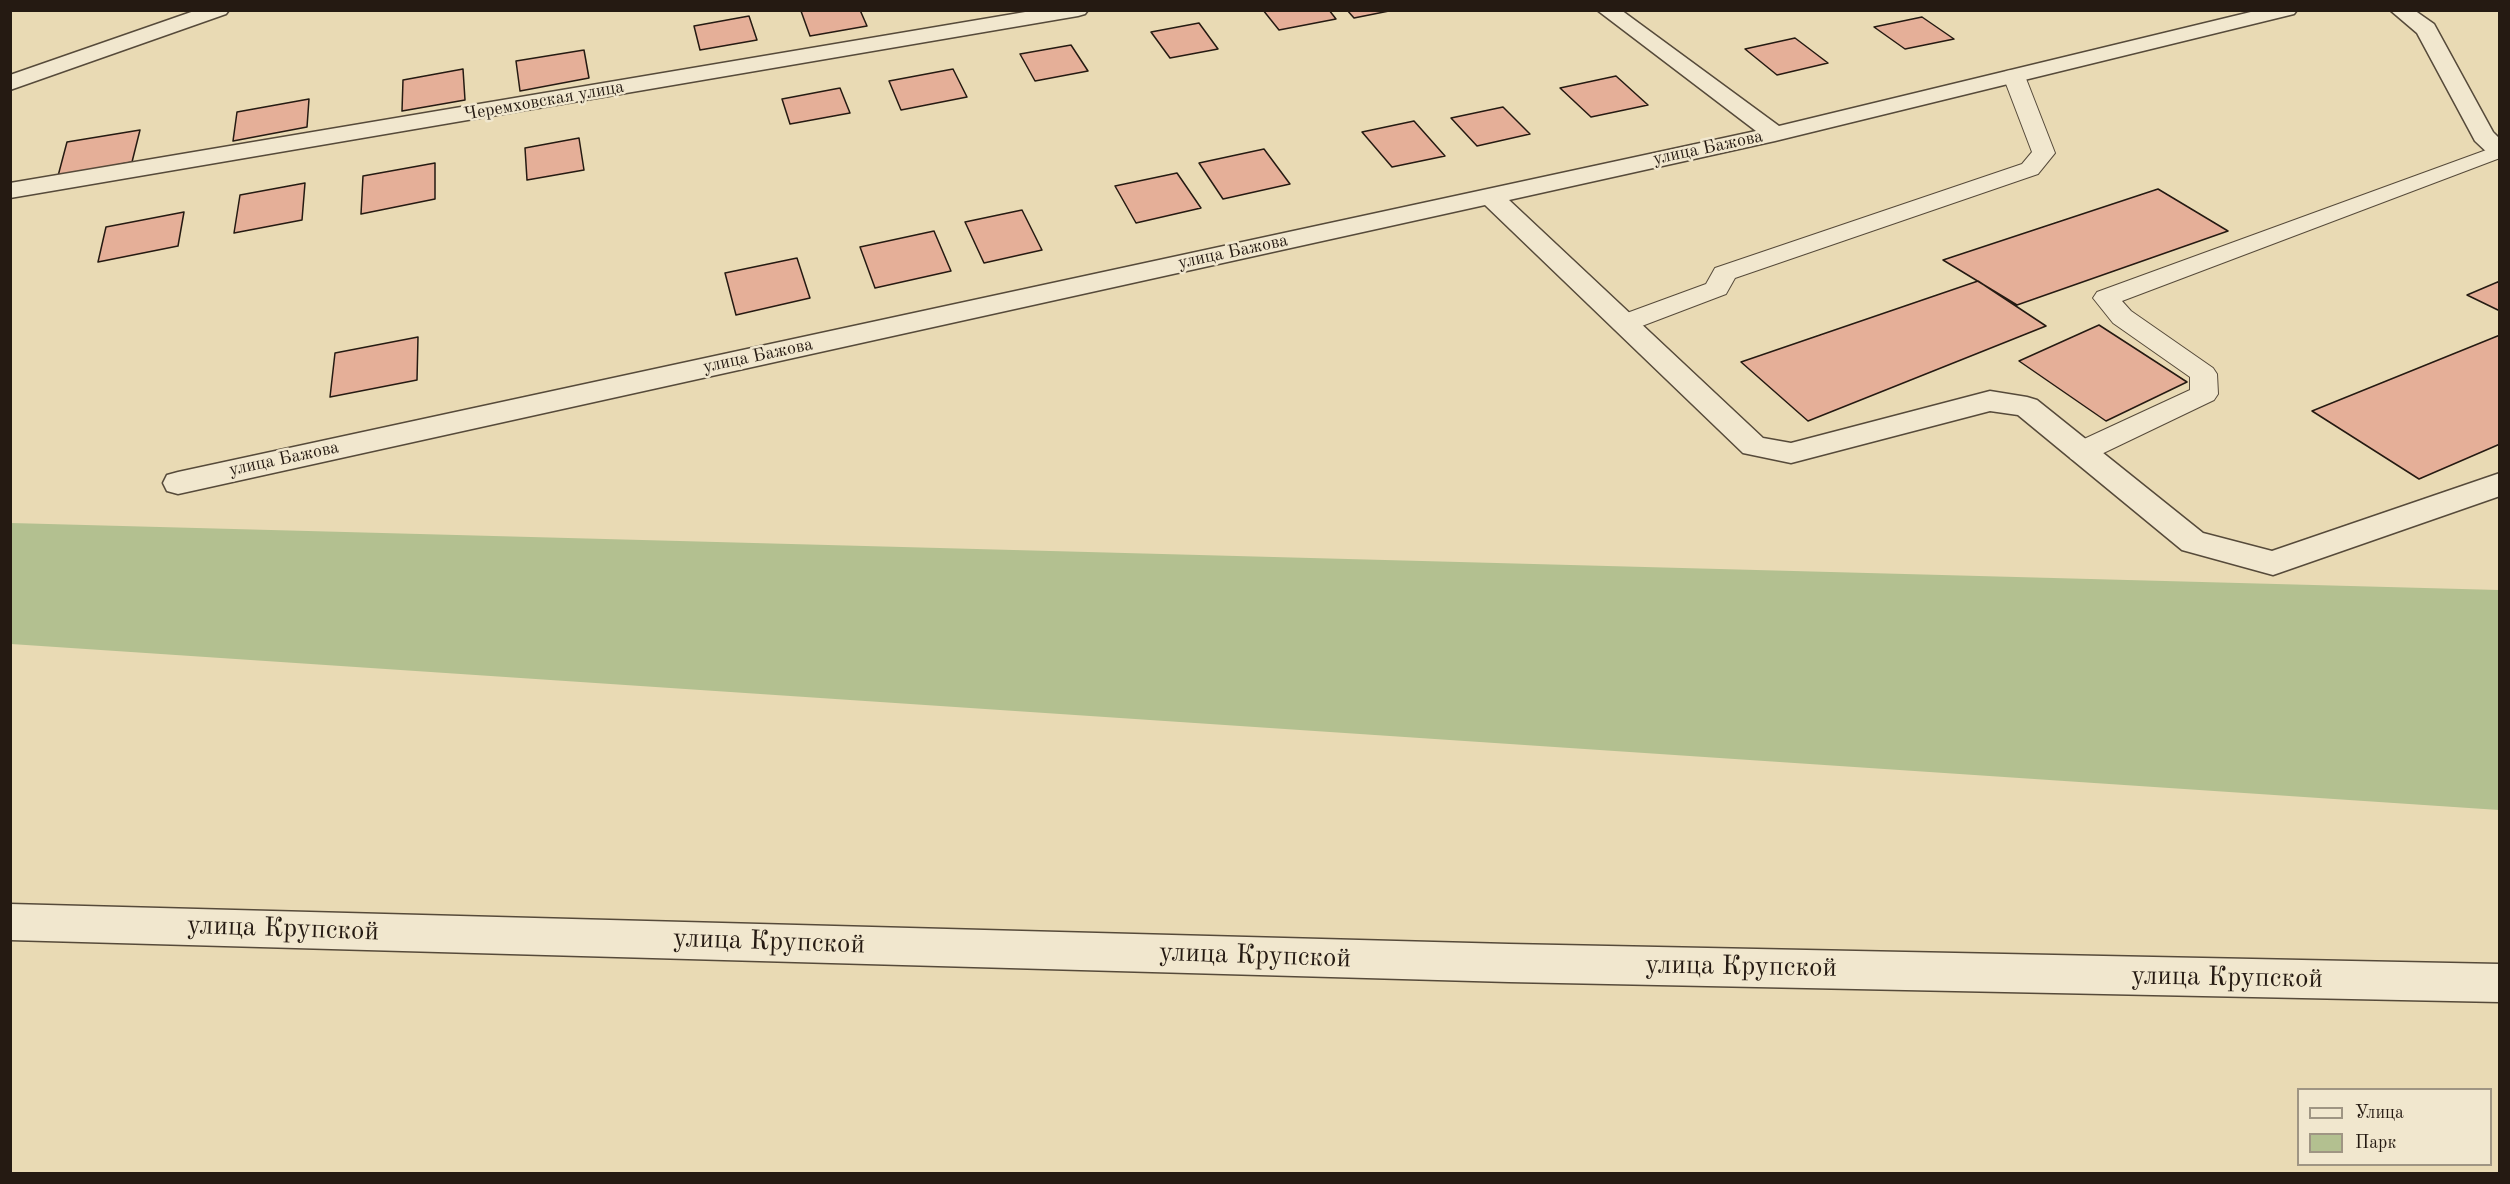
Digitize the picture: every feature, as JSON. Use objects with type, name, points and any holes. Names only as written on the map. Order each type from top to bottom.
[{"type":"street","points":[[10,83],[219,10]]},
{"type":"street","name":"Черемховская улица","points":[[10,191],[1078,10]]},
{"type":"street","points":[[1607,10],[1775,134]]},
{"type":"street","name":"улица Бажова","points":[[177,483],[1775,134],[2286,10]]},
{"type":"street","points":[[2400,10],[2426,29],[2483,136],[2499,152]]},
{"type":"street","points":[[1491,195],[1754,446],[1791,453],[1990,401],[2027,407],[2193,542],[2273,563],[2499,484]]},
{"type":"street","name":"улица Крупской","points":[[10,922],[1509,963],[2499,983]]},
{"type":"lane","points":[[1625,323],[1717,288],[1724,273],[2030,169],[2044,153],[2014,76]]},
{"type":"lane","points":[[2081,452],[2204,394],[2202,374],[2122,317],[2106,298],[2499,152]]},
{"type":"green space","points":[[11,523],[2499,590],[2499,810],[11,644]]},
{"type":"building","points":[[860,10],[867,26],[810,36],[801,11]]},
{"type":"building","points":[[1263,10],[1329,10],[1336,19],[1279,30]]},
{"type":"building","points":[[1347,10],[1394,10],[1354,18]]},
{"type":"building","points":[[749,16],[757,40],[700,50],[694,26]]},
{"type":"building","points":[[1922,17],[1954,39],[1905,49],[1874,27]]},
{"type":"building","points":[[1199,23],[1218,49],[1170,58],[1151,32]]},
{"type":"building","points":[[1795,38],[1828,63],[1777,75],[1745,49]]},
{"type":"building","points":[[1071,45],[1088,71],[1035,81],[1020,54]]},
{"type":"building","points":[[584,50],[589,78],[520,91],[516,61]]},
{"type":"building","points":[[463,69],[465,100],[402,111],[403,80]]},
{"type":"building","points":[[953,69],[967,97],[901,110],[889,81]]},
{"type":"building","points":[[1616,76],[1648,105],[1591,117],[1560,88]]},
{"type":"building","points":[[840,88],[850,113],[790,124],[782,99]]},
{"type":"building","points":[[309,99],[307,127],[233,141],[237,112]]},
{"type":"building","points":[[1503,107],[1530,134],[1477,146],[1451,118]]},
{"type":"building","points":[[1414,121],[1445,156],[1392,167],[1362,132]]},
{"type":"building","points":[[140,130],[132,162],[58,176],[67,142]]},
{"type":"building","points":[[579,138],[584,170],[527,180],[525,148]]},
{"type":"building","points":[[1264,149],[1290,184],[1223,199],[1199,163]]},
{"type":"building","points":[[435,163],[435,199],[361,214],[363,176]]},
{"type":"building","points":[[1177,173],[1201,208],[1136,223],[1115,186]]},
{"type":"building","points":[[305,183],[302,220],[234,233],[240,195]]},
{"type":"building","points":[[2158,189],[2228,231],[2017,305],[1943,260]]},
{"type":"building","points":[[1022,210],[1042,250],[984,263],[965,222]]},
{"type":"building","points":[[184,212],[178,246],[98,262],[106,227]]},
{"type":"building","points":[[934,231],[951,271],[875,288],[860,247]]},
{"type":"building","points":[[797,258],[810,298],[736,315],[725,273]]},
{"type":"building","points":[[1978,281],[2046,326],[1808,421],[1741,362]]},
{"type":"building","points":[[2500,281],[2500,311],[2467,295]]},
{"type":"building","points":[[2099,325],[2187,382],[2106,421],[2019,361]]},
{"type":"building","points":[[2500,335],[2500,444],[2419,479],[2312,411]]},
{"type":"building","points":[[418,337],[417,380],[330,397],[335,353]]}]
